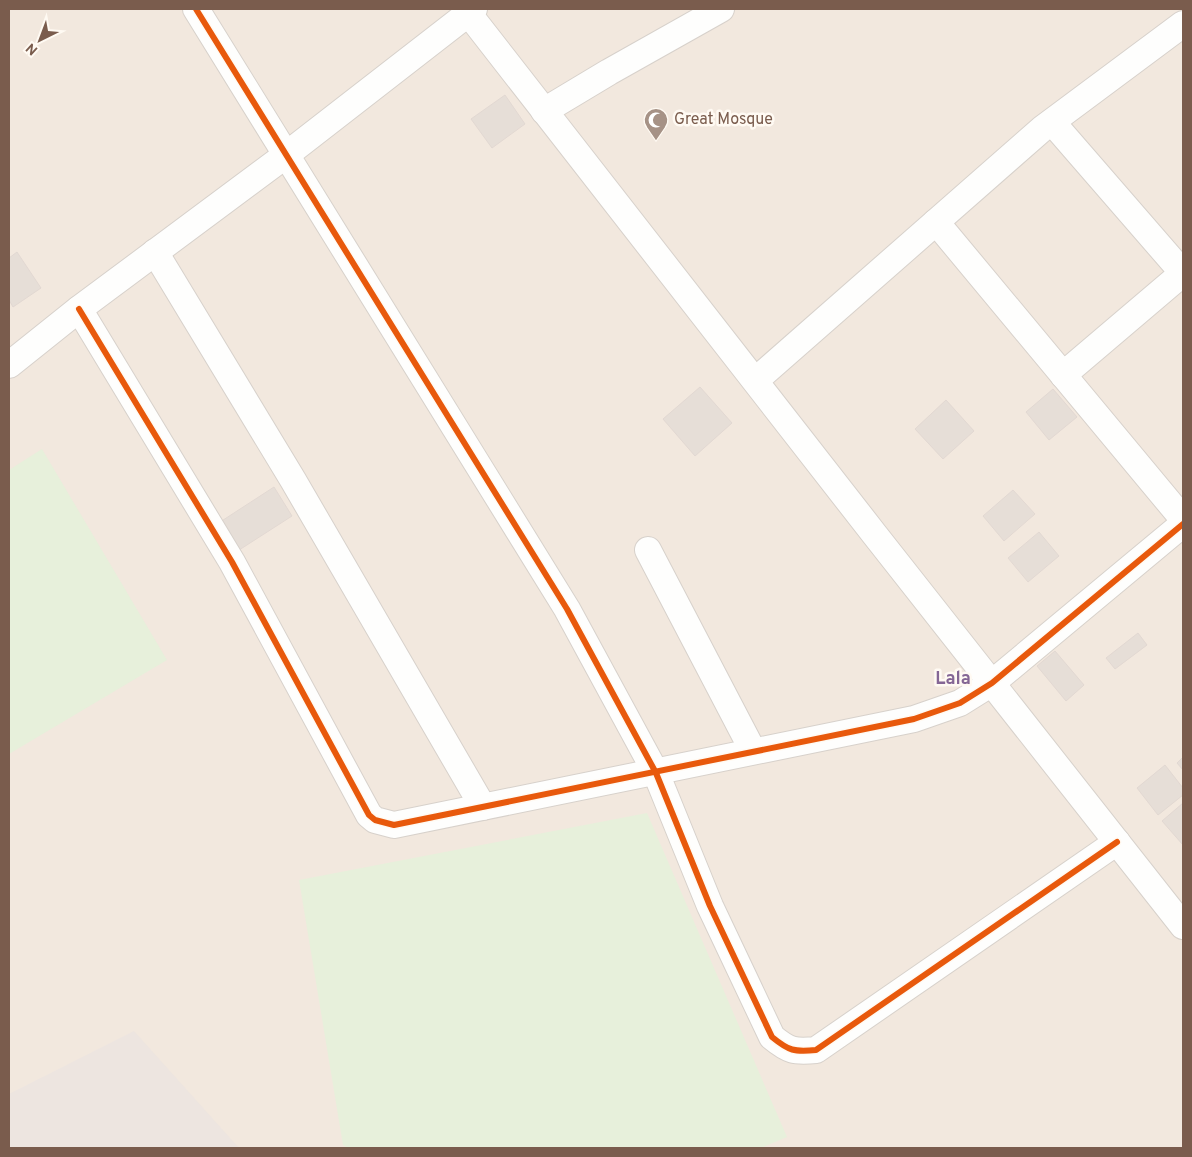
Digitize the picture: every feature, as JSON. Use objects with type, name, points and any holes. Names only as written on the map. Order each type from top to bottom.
[{"type":"street","points":[[196,9],[567,609],[656,773],[710,906],[772,1037],[796,1052],[816,1050],[1117,842]]},
{"type":"street","points":[[544,111],[721,9]]},
{"type":"street","points":[[9,365],[79,309],[286,155],[469,10],[544,111],[1183,926]]},
{"type":"street","points":[[756,380],[1052,122],[1183,24]]},
{"type":"street","points":[[1052,122],[1183,273],[1063,375]]},
{"type":"street","points":[[936,222],[1183,520]]},
{"type":"street","points":[[155,252],[293,480],[483,807]]},
{"type":"street","points":[[79,309],[232,562],[369,814],[375,820],[394,825],[914,719],[960,703],[992,684],[1183,524]]},
{"type":"street","points":[[648,550],[753,751]]},
{"type":"shaded area","points":[[9,9],[1183,9],[1183,1148],[9,1148]]},
{"type":"shaded area","points":[[134,1031],[239,1148],[9,1148],[9,1094]]},
{"type":"green space","points":[[42,449],[167,660],[9,754],[9,470]]},
{"type":"green space","points":[[647,813],[787,1137],[761,1148],[348,1148],[343,1145],[299,880]]},
{"type":"building","points":[[505,95],[525,124],[492,148],[471,119]]},
{"type":"building","points":[[17,252],[41,288],[13,307],[9,300],[9,258]]},
{"type":"building","points":[[700,387],[732,423],[695,456],[663,419]]},
{"type":"building","points":[[1053,389],[1077,417],[1049,440],[1026,412]]},
{"type":"building","points":[[946,400],[974,431],[943,459],[915,429]]},
{"type":"building","points":[[274,487],[292,516],[236,552],[217,524]]},
{"type":"building","points":[[1013,490],[1035,514],[1004,541],[983,516]]},
{"type":"building","points":[[1039,532],[1059,556],[1028,582],[1008,558]]},
{"type":"building","points":[[1138,633],[1147,645],[1115,669],[1106,658]]},
{"type":"building","points":[[1055,651],[1084,685],[1066,701],[1037,666]]},
{"type":"building","points":[[1183,757],[1183,770],[1177,763]]},
{"type":"building","points":[[1165,765],[1183,788],[1183,795],[1158,815],[1137,788]]},
{"type":"building","points":[[1183,803],[1183,845],[1162,821]]},
{"type":"cycle path","points":[[196,9],[567,609],[656,773],[710,906],[772,1037],[792,1050],[816,1050],[1117,842]]},
{"type":"cycle path","points":[[79,309],[232,562],[369,815],[375,820],[394,825],[914,719],[960,703],[992,683],[1183,524]]},
{"type":"place","name":"Great Mosque","points":[[656,141]]},
{"type":"district","name":"Lala","points":[[953,679]]}]
